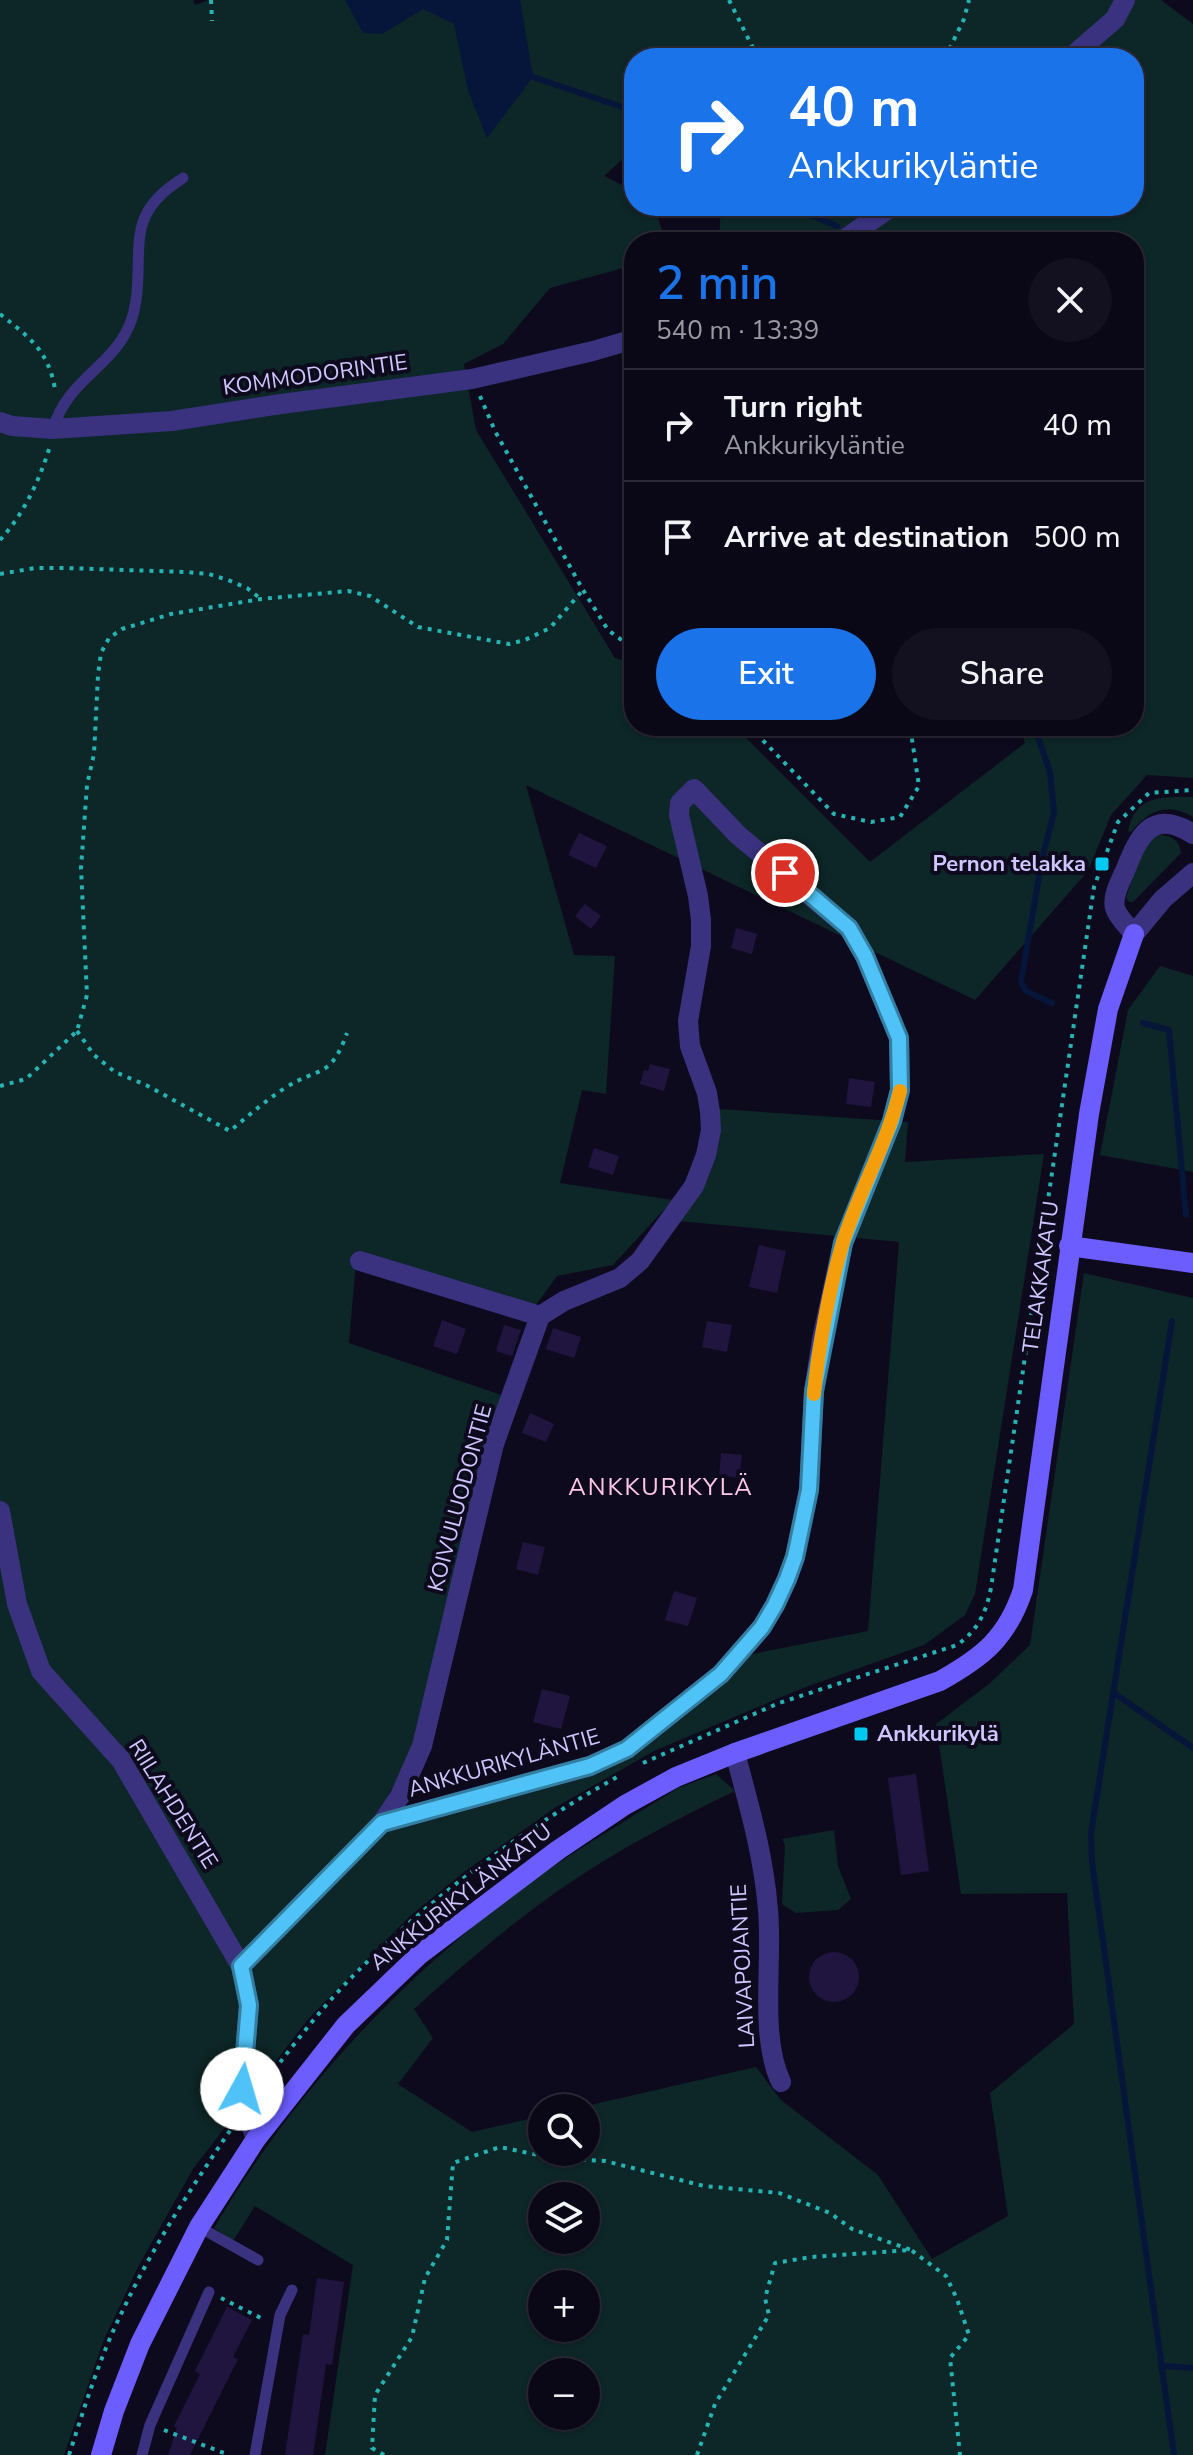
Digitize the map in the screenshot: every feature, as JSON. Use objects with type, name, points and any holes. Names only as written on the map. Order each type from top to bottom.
[{"type":"street","points":[[1082,48],[1115,19],[1125,0]]},
{"type":"street","points":[[855,232],[878,216]]},
{"type":"street","name":"KOMMODORINTIE","points":[[0,422],[53,429],[172,421],[339,395],[472,379],[624,342]]},
{"type":"street","name":"ANKKURIKYLÄNTIE","points":[[382,1823],[590,1766],[627,1749],[721,1674],[748,1645],[775,1605],[795,1557],[809,1490],[814,1391],[822,1339],[843,1243],[892,1121],[900,1090],[899,1038],[865,956],[849,928],[738,835],[694,789],[680,803],[679,815],[701,920],[701,946],[688,1021],[690,1046],[707,1093],[710,1112],[711,1130],[706,1155],[694,1186],[640,1261],[620,1278],[590,1293],[564,1301],[540,1316]]},
{"type":"street","points":[[1134,934],[1116,911],[1114,900],[1135,844],[1152,826],[1175,826],[1193,834]]},
{"type":"street","name":"TELAKKAKATU","points":[[940,1681],[972,1664],[992,1646],[1010,1622],[1023,1590],[1069,1246],[1108,1009],[1134,934],[1163,899],[1193,873]]},
{"type":"street","points":[[1069,1246],[1193,1263]]},
{"type":"street","points":[[360,1261],[540,1316]]},
{"type":"street","name":"KOIVULUODONTIE","points":[[382,1823],[400,1796],[422,1746],[494,1444],[540,1316]]},
{"type":"street","name":"RIILAHDENTIE","points":[[0,1511],[17,1604],[41,1671],[121,1760],[241,1966],[249,2005],[242,2089],[256,2139]]},
{"type":"street","name":"ANKKURIKYLÄNKATU","points":[[101,2455],[140,2344],[199,2227],[256,2139],[346,2025],[430,1947],[496,1895],[625,1805],[676,1777],[940,1681]]},
{"type":"street","name":"LAIVAPOJANTIE","points":[[735,1753],[754,1821],[767,1898],[769,2046],[781,2082]]},
{"type":"street","points":[[241,1966],[382,1823]]},
{"type":"lane","points":[[53,429],[66,398],[108,357],[129,329],[138,300],[144,218],[161,193],[183,178]]},
{"type":"lane","points":[[199,2227],[258,2260]]},
{"type":"lane","points":[[255,2455],[280,2315],[292,2290]]},
{"type":"lane","points":[[142,2455],[150,2425],[209,2292]]},
{"type":"path","points":[[211,0],[212,21]]},
{"type":"path","points":[[729,0],[753,48]]},
{"type":"path","points":[[950,48],[969,0]]},
{"type":"path","points":[[0,314],[35,343],[51,366],[56,395]]},
{"type":"path","points":[[472,379],[495,431],[583,590],[608,630],[624,642]]},
{"type":"path","points":[[0,540],[34,488],[53,429]]},
{"type":"path","points":[[0,574],[35,568],[186,572],[228,580],[247,588],[261,599]]},
{"type":"path","points":[[0,1086],[26,1079],[77,1031],[87,995],[81,868],[101,653],[109,638],[122,629],[142,622],[261,599],[348,591],[370,596],[418,627],[509,644],[550,628],[583,590]]},
{"type":"path","points":[[759,736],[834,814],[871,822],[900,817],[919,786],[912,736]]},
{"type":"path","points":[[635,1768],[677,1746],[779,1703],[957,1645],[972,1634],[982,1619],[991,1588],[1094,887],[1118,822],[1149,793],[1193,790]]},
{"type":"path","points":[[77,1031],[94,1055],[115,1072],[146,1085],[230,1131],[260,1105],[289,1086],[321,1072],[339,1056],[347,1033]]},
{"type":"path","points":[[69,2455],[102,2358],[123,2310],[182,2202],[245,2108],[296,2041],[354,1975],[408,1924],[495,1853],[565,1806],[621,1775]]},
{"type":"path","points":[[384,2455],[372,2448],[375,2395],[412,2337],[425,2278],[447,2240],[453,2163],[500,2147],[552,2158],[605,2161],[704,2186],[779,2193],[830,2213],[852,2229],[911,2250],[946,2276],[969,2335],[950,2358],[960,2455]]},
{"type":"path","points":[[697,2455],[715,2404],[769,2315],[765,2298],[775,2263],[811,2257],[911,2250]]},
{"type":"path","points":[[150,2425],[229,2455]]},
{"type":"green space","points":[[0,0],[193,0],[195,5],[209,0],[1161,0],[1193,24],[1193,778],[1147,775],[1111,815],[1088,871],[975,1000],[526,785],[574,955],[615,956],[606,1094],[582,1090],[560,1183],[673,1200],[613,1265],[557,1276],[536,1305],[357,1250],[349,1343],[507,1397],[410,1757],[380,1810],[401,1822],[616,1759],[747,1655],[868,1631],[899,1242],[679,1221],[719,1109],[908,1122],[905,1162],[1044,1154],[975,1594],[965,1615],[924,1645],[803,1688],[654,1751],[556,1807],[464,1872],[410,1916],[309,2018],[193,2169],[138,2267],[103,2342],[64,2455],[0,2455]]},
{"type":"green space","points":[[1193,797],[1193,817],[1167,809],[1152,814],[1131,832],[1128,831],[1137,810],[1144,804],[1161,798]]},
{"type":"green space","points":[[1158,835],[1174,839],[1181,853],[1133,902],[1129,902],[1126,898],[1138,863],[1151,840]]},
{"type":"green space","points":[[1160,966],[1193,976],[1193,1172],[1100,1155],[1128,1010]]},
{"type":"green space","points":[[1084,1273],[1193,1298],[1193,2455],[325,2455],[353,2265],[255,2206],[233,2241],[214,2228],[243,2181],[308,2092],[421,1972],[505,1901],[547,1871],[678,1788],[716,1774],[735,1791],[648,1835],[565,1886],[506,1930],[414,2009],[433,2038],[398,2084],[472,2132],[528,2119],[528,2166],[600,2166],[600,2103],[756,2067],[781,2100],[878,2175],[932,2259],[1008,2216],[990,2093],[1074,2024],[1067,1893],[961,1894],[936,1724],[989,1684],[1030,1645]]},
{"type":"green space","points":[[834,1830],[838,1866],[851,1899],[838,1910],[796,1913],[782,1904],[785,1845],[782,1839]]},
{"type":"water","points":[[345,0],[520,0],[533,77],[487,138],[468,90],[454,24],[423,9],[382,34],[363,33]]},
{"type":"building","points":[[579,833],[607,846],[596,868],[568,855]]},
{"type":"building","points":[[585,904],[601,916],[591,929],[575,916]]},
{"type":"building","points":[[736,928],[757,934],[752,954],[731,948]]},
{"type":"building","points":[[650,1064],[670,1069],[664,1091],[640,1084],[644,1070],[648,1071]]},
{"type":"building","points":[[849,1078],[875,1082],[871,1107],[846,1104]]},
{"type":"building","points":[[594,1148],[619,1156],[613,1175],[588,1167]]},
{"type":"building","points":[[759,1245],[786,1251],[777,1293],[749,1287]]},
{"type":"building","points":[[442,1320],[466,1329],[457,1354],[433,1346]]},
{"type":"building","points":[[707,1321],[732,1325],[727,1352],[702,1347]]},
{"type":"building","points":[[504,1325],[521,1330],[512,1356],[496,1351]]},
{"type":"building","points":[[553,1328],[581,1337],[574,1358],[546,1349]]},
{"type":"building","points":[[530,1413],[554,1424],[546,1442],[522,1433]]},
{"type":"building","points":[[721,1453],[742,1455],[739,1478],[719,1475]]},
{"type":"building","points":[[523,1542],[545,1547],[538,1575],[516,1569]]},
{"type":"building","points":[[674,1591],[697,1598],[688,1626],[665,1620]]},
{"type":"building","points":[[542,1689],[570,1696],[561,1729],[533,1722]]},
{"type":"building","points":[[916,1774],[929,1871],[901,1875],[888,1778]]},
{"type":"building","points":[[834,1952],[851,1960],[859,1977],[851,1994],[834,2002],[817,1994],[809,1977],[817,1960]]},
{"type":"building","points":[[317,2278],[344,2282],[332,2365],[326,2364],[313,2455],[285,2455],[303,2334],[309,2335]]},
{"type":"building","points":[[227,2307],[252,2320],[233,2357],[238,2359],[190,2455],[168,2455],[177,2428],[174,2426],[200,2374],[195,2371]]},
{"type":"waterway","points":[[533,77],[624,108]]},
{"type":"waterway","points":[[813,216],[837,226]]},
{"type":"waterway","points":[[1038,736],[1050,772],[1054,812],[1042,859],[1021,982],[1026,991],[1052,1003]]},
{"type":"waterway","points":[[1143,1023],[1169,1030],[1186,1215]]},
{"type":"waterway","points":[[1172,1321],[1091,1833],[1092,1862],[1174,2455]]},
{"type":"waterway","points":[[1114,1693],[1193,1748]]},
{"type":"waterway","points":[[1162,2366],[1193,2368]]},
{"type":"slow traffic","points":[[814,1394],[822,1339],[843,1243],[892,1121],[900,1091]]},
{"type":"place","name":"Pernon telakka","points":[[1102,864]]},
{"type":"place","name":"Ankkurikylä","points":[[861,1734]]},
{"type":"district","name":"ANKKURIKYLÄ","points":[[661,1487]]},
{"type":"route","points":[[242,2089],[249,2005],[241,1966],[382,1823],[532,1784],[590,1766],[627,1749],[721,1674],[762,1627],[787,1579],[795,1557],[809,1490],[814,1391],[843,1243],[892,1121],[900,1090],[901,1061],[899,1038],[865,956],[849,928],[785,873]]}]
